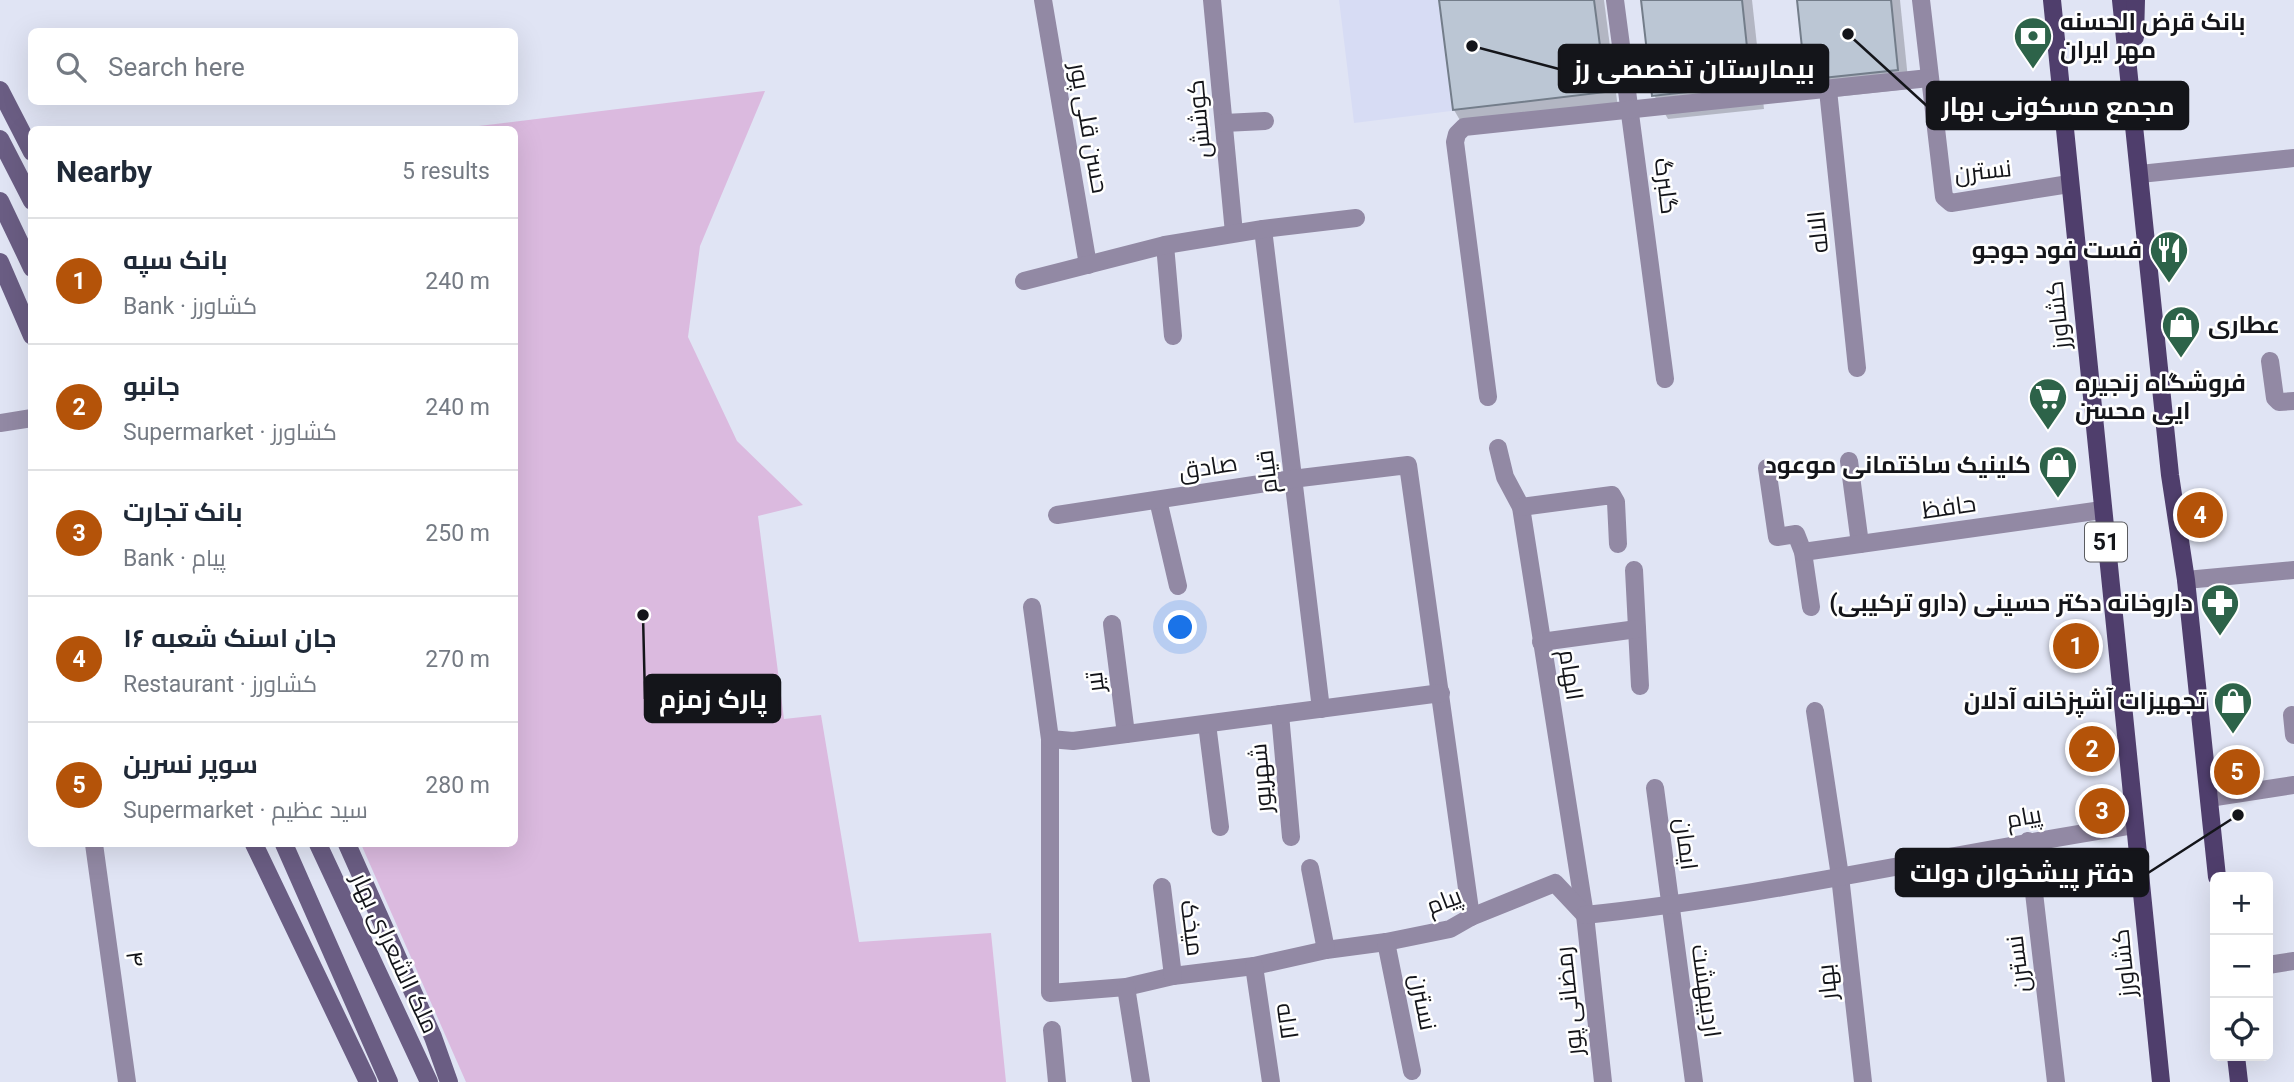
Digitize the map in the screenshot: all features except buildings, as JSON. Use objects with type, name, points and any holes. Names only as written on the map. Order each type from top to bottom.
[{"type":"main road","points":[[2111,0],[2133,103]]},
{"type":"main road","points":[[2122,0],[2171,475],[2186,580],[2216,872]]},
{"type":"main road","points":[[2133,103],[2136,0]]},
{"type":"main road","name":"کشاورز","points":[[2052,1],[2161,1082]]},
{"type":"main road","points":[[0,90],[28,144]]},
{"type":"main road","points":[[0,139],[28,193]]},
{"type":"main road","points":[[0,201],[28,260]]},
{"type":"main road","points":[[0,262],[28,327]]},
{"type":"main road","points":[[255,847],[368,1082]]},
{"type":"main road","points":[[285,847],[389,1082]]},
{"type":"main road","name":"ملک الشعرای بهار","points":[[319,847],[429,1082]]},
{"type":"main road","points":[[347,847],[433,1037],[449,1082]]},
{"type":"main road","points":[[2237,1061],[2239,1082]]},
{"type":"street","name":"حسن قلی پور","points":[[1042,0],[1087,265]]},
{"type":"street","name":"کوشش","points":[[1212,0],[1234,233]]},
{"type":"street","name":"گلبرگ","points":[[1615,0],[1665,379]]},
{"type":"street","points":[[1488,397],[1455,142],[1457,134],[1464,127],[1929,78],[1921,0]]},
{"type":"street","name":"نسترن","points":[[1929,78],[1944,197],[1947,201],[1951,204],[2069,184]]},
{"type":"street","name":"الاله","points":[[1828,90],[1857,368]]},
{"type":"street","points":[[1224,123],[1265,121]]},
{"type":"street","points":[[2140,174],[2294,158]]},
{"type":"street","points":[[1024,281],[1165,245],[1234,233],[1356,218]]},
{"type":"street","name":"قیام","points":[[1263,229],[1321,709]]},
{"type":"street","points":[[1165,245],[1173,337]]},
{"type":"street","points":[[2270,361],[2275,398],[2279,402],[2294,401]]},
{"type":"street","points":[[0,423],[28,419]]},
{"type":"street","name":"الهام","points":[[1499,448],[1505,477],[1521,506],[1584,915]]},
{"type":"street","points":[[1849,461],[1860,544]]},
{"type":"street","name":"صادق","points":[[1058,515],[1292,479],[1408,465],[1441,694]]},
{"type":"street","points":[[1767,468],[1777,537],[1796,534],[1803,552],[1811,607]]},
{"type":"street","points":[[1521,506],[1612,495],[1616,502],[1618,544]]},
{"type":"street","points":[[1158,500],[1178,586]]},
{"type":"street","name":"حافظ","points":[[1803,552],[2102,510]]},
{"type":"street","points":[[1634,570],[1640,686]]},
{"type":"street","points":[[2186,580],[2294,570]]},
{"type":"street","points":[[1032,607],[1050,739],[1073,741],[1441,694],[1471,917]]},
{"type":"street","name":"تیر","points":[[1112,624],[1126,734]]},
{"type":"street","points":[[1541,642],[1637,629]]},
{"type":"street","points":[[1815,711],[1840,876]]},
{"type":"street","name":"شهریور","points":[[1280,714],[1292,837]]},
{"type":"street","points":[[2292,715],[2294,734]]},
{"type":"street","points":[[1207,724],[1220,827]]},
{"type":"street","name":"پیام","points":[[1050,739],[1050,993],[1126,986],[1173,976],[1254,966],[1326,950],[1386,942],[1450,929],[1471,917],[1555,883],[1584,915],[1670,906],[2028,841],[2135,825]]},
{"type":"street","points":[[2209,798],[2294,785]]},
{"type":"street","name":"ایمان","points":[[1655,788],[1670,906]]},
{"type":"street","name":"نسترن","points":[[2028,841],[2056,1082]]},
{"type":"street","name":"۴","points":[[94,847],[127,1082]]},
{"type":"street","points":[[1310,868],[1326,950]]},
{"type":"street","name":"بهار","points":[[1840,876],[1863,1082]]},
{"type":"street","name":"میخک","points":[[1162,887],[1173,976]]},
{"type":"street","name":"اردیبهشت","points":[[1670,906],[1694,1082]]},
{"type":"street","name":"رمضانی پور","points":[[1584,915],[1603,1082]]},
{"type":"street","name":"نسترن","points":[[1386,942],[1412,1071]]},
{"type":"street","points":[[2273,964],[2294,961]]},
{"type":"street","name":"لاله","points":[[1254,966],[1271,1082]]},
{"type":"street","points":[[1126,986],[1141,1082]]},
{"type":"street","points":[[1052,1030],[1057,1082]]},
{"type":"shaded area","points":[[1339,0],[1594,0],[1606,92],[1354,123]]},
{"type":"shaded area","points":[[765,91],[700,246],[688,337],[737,441],[803,505],[758,516],[784,719],[821,715],[859,942],[991,933],[1006,1082],[466,1082],[362,847],[518,847],[518,126],[479,126]]},
{"type":"place","name":"مجمع مسکونی بهار","points":[[1848,34]]},
{"type":"place","name":"بیمارستان تخصصی رز","points":[[1472,46]]},
{"type":"place","name":"بانک قرض الحسنه مهر ایران","points":[[2033,70]]},
{"type":"place","name":"فست فود جوجو","points":[[2169,284]]},
{"type":"place","name":"عطاری","points":[[2181,359]]},
{"type":"place","name":"فروشگاه زنجیره ایی محسن","points":[[2048,431]]},
{"type":"place","name":"کلینیک ساختمانی موعود","points":[[2058,499]]},
{"type":"place","name":"جان اسنک شعبه ۱۶","points":[[2200,515]]},
{"type":"place","name":"پارک زمزم","points":[[643,615]]},
{"type":"place","name":"داروخانه دکتر حسینی (دارو ترکیبی)","points":[[2220,637]]},
{"type":"place","name":"بانک سپه","points":[[2076,646]]},
{"type":"place","name":"تجهیزات آشپزخانه آدلان","points":[[2233,735]]},
{"type":"place","name":"جانبو","points":[[2092,749]]},
{"type":"place","name":"سوپر نسرین","points":[[2237,772]]},
{"type":"place","name":"بانک تجارت","points":[[2102,811]]},
{"type":"place","name":"دفتر پیشخوان دولت","points":[[2238,815]]}]
